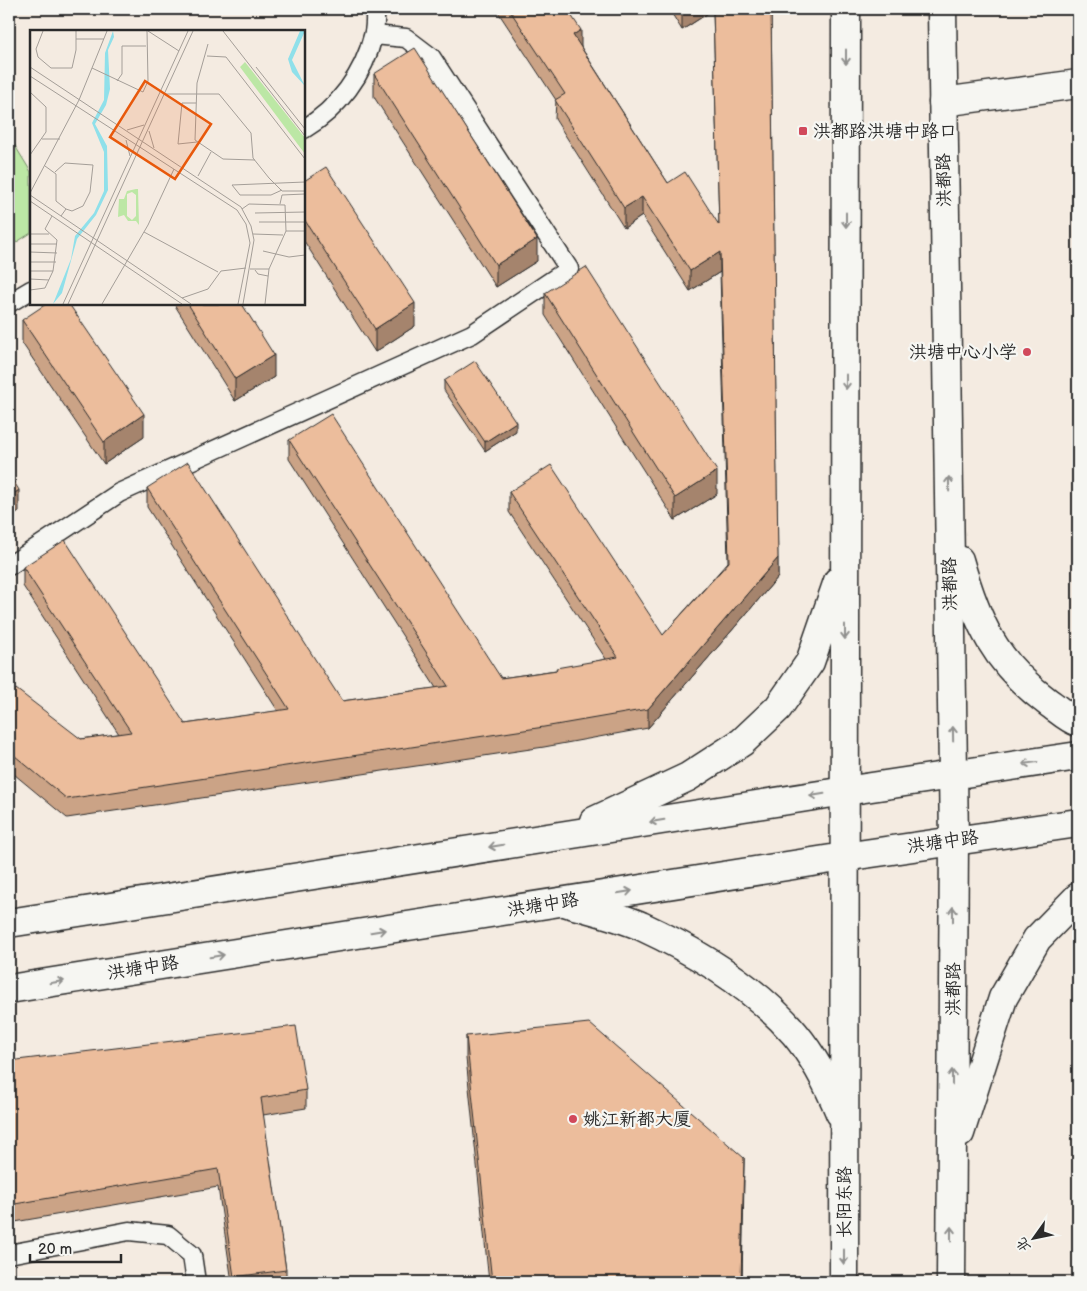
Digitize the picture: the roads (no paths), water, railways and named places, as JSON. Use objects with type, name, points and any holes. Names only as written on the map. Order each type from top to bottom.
[{"type":"main road","points":[[844,1121],[846,9]]},
{"type":"main road","name":"洪都路","points":[[942,9],[954,841],[952,1160]]},
{"type":"main road","points":[[943,102],[1078,84]]},
{"type":"main road","points":[[950,527],[968,590],[984,632],[1006,664],[1027,685],[1078,722]]},
{"type":"main road","points":[[563,836],[688,777],[742,742],[778,708],[810,662],[845,561]]},
{"type":"main road","points":[[9,923],[1078,756]]},
{"type":"main road","name":"洪塘中路","points":[[9,989],[844,857],[1078,823]]},
{"type":"main road","points":[[951,1282],[952,1160],[1003,998],[1037,940],[1078,897]]},
{"type":"main road","points":[[563,902],[639,925],[712,964],[754,993],[796,1035],[829,1085],[844,1121]]},
{"type":"main road","name":"长阳东路","points":[[844,1121],[844,1282]]},
{"type":"lane","points":[[305,128],[324,116],[358,76],[374,35],[375,9]]},
{"type":"lane","points":[[9,566],[119,493],[472,334],[570,269],[431,57],[406,38],[374,35]]},
{"type":"lane","points":[[9,303],[30,291]]},
{"type":"lane","points":[[9,1254],[129,1231],[168,1235],[192,1255],[196,1282]]},
{"type":"place","name":"洪都路洪塘中路口","points":[[803,131]]},
{"type":"place","name":"洪塘中心小学","points":[[1027,352]]},
{"type":"place","name":"姚江新都大厦","points":[[573,1119]]}]
